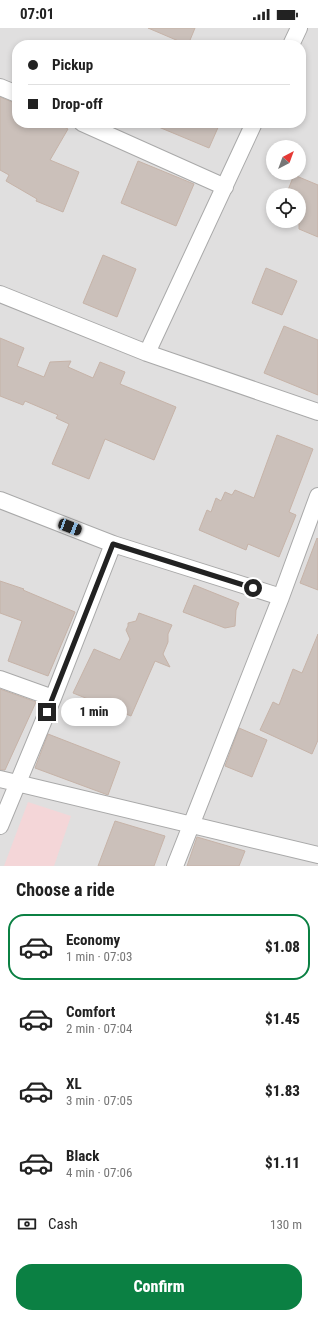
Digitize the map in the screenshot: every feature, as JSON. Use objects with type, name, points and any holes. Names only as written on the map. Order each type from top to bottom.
[{"type":"street","points":[[0,86],[12,92]]},
{"type":"street","points":[[93,128],[225,187]]},
{"type":"street","points":[[147,353],[252,128]]},
{"type":"street","points":[[0,294],[147,353],[318,412]]},
{"type":"street","points":[[174,866],[281,597],[318,496]]},
{"type":"street","points":[[0,500],[113,544],[281,597]]},
{"type":"street","points":[[0,826],[53,698],[113,544]]},
{"type":"street","points":[[0,679],[53,698]]},
{"type":"street","points":[[0,779],[191,823],[318,855]]},
{"type":"shaded area","points":[[0,28],[318,28],[318,866],[0,866]]},
{"type":"shaded area","points":[[28,802],[71,816],[54,866],[4,866]]},
{"type":"building","points":[[148,28],[195,28],[190,40],[176,40]]},
{"type":"building","points":[[0,97],[12,102],[12,128],[68,129],[50,160],[79,172],[63,212],[36,201],[37,199],[6,181],[9,175],[0,170]]},
{"type":"building","points":[[161,128],[218,128],[209,148]]},
{"type":"building","points":[[138,161],[194,184],[176,226],[121,203]]},
{"type":"building","points":[[292,180],[306,180],[318,185],[318,237],[299,229],[306,228],[306,188],[289,188]]},
{"type":"building","points":[[103,255],[136,269],[117,317],[83,303]]},
{"type":"building","points":[[266,268],[297,281],[282,315],[252,303]]},
{"type":"building","points":[[284,326],[318,340],[318,395],[264,373]]},
{"type":"building","points":[[0,338],[24,348],[17,366],[44,377],[50,362],[71,361],[68,367],[93,378],[100,362],[125,372],[120,384],[176,407],[154,460],[105,439],[89,479],[52,464],[69,424],[56,418],[58,415],[25,401],[23,405],[0,396]]},
{"type":"building","points":[[277,435],[313,449],[289,512],[296,515],[279,557],[248,544],[246,550],[199,530],[207,510],[211,512],[216,498],[221,501],[225,492],[232,495],[235,490],[254,498]]},
{"type":"building","points":[[317,538],[318,539],[318,590],[300,583]]},
{"type":"building","points":[[0,581],[24,589],[23,590],[75,612],[48,676],[8,661],[22,621],[0,613]]},
{"type":"building","points":[[194,585],[239,603],[236,610],[235,626],[225,628],[183,612]]},
{"type":"building","points":[[139,613],[172,625],[168,634],[168,642],[163,654],[170,667],[155,661],[131,716],[73,693],[94,649],[120,660],[130,639],[126,630],[128,623],[136,621]]},
{"type":"building","points":[[318,634],[318,740],[312,754],[260,730],[273,702],[279,705],[293,669],[302,673]]},
{"type":"building","points":[[0,689],[36,702],[5,770],[0,770]]},
{"type":"building","points":[[239,728],[267,740],[252,777],[225,766]]},
{"type":"building","points":[[48,734],[120,762],[108,795],[35,768]]},
{"type":"building","points":[[115,821],[165,836],[154,866],[98,866]]},
{"type":"building","points":[[197,837],[245,851],[239,866],[187,866]]},
{"type":"route","points":[[47,712],[113,544],[253,588]]}]
